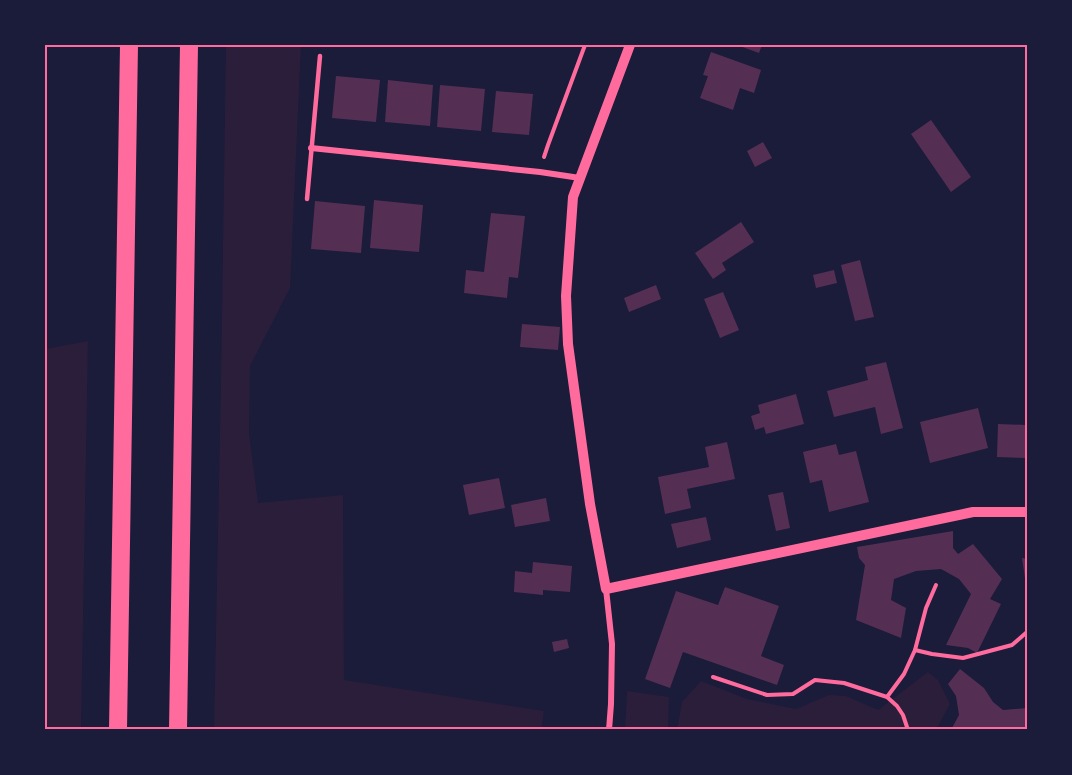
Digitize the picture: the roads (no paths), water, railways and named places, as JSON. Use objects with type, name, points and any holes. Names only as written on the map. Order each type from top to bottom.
[{"type":"highway","points":[[118,730],[129,45]]},
{"type":"highway","points":[[178,730],[189,45]]},
{"type":"street","points":[[609,730],[612,644],[606,589],[590,504],[568,335],[566,296],[573,197],[630,45]]},
{"type":"street","points":[[311,148],[580,178]]},
{"type":"street","points":[[606,589],[973,512],[1027,513]]},
{"type":"lane","points":[[307,199],[320,56]]}]
